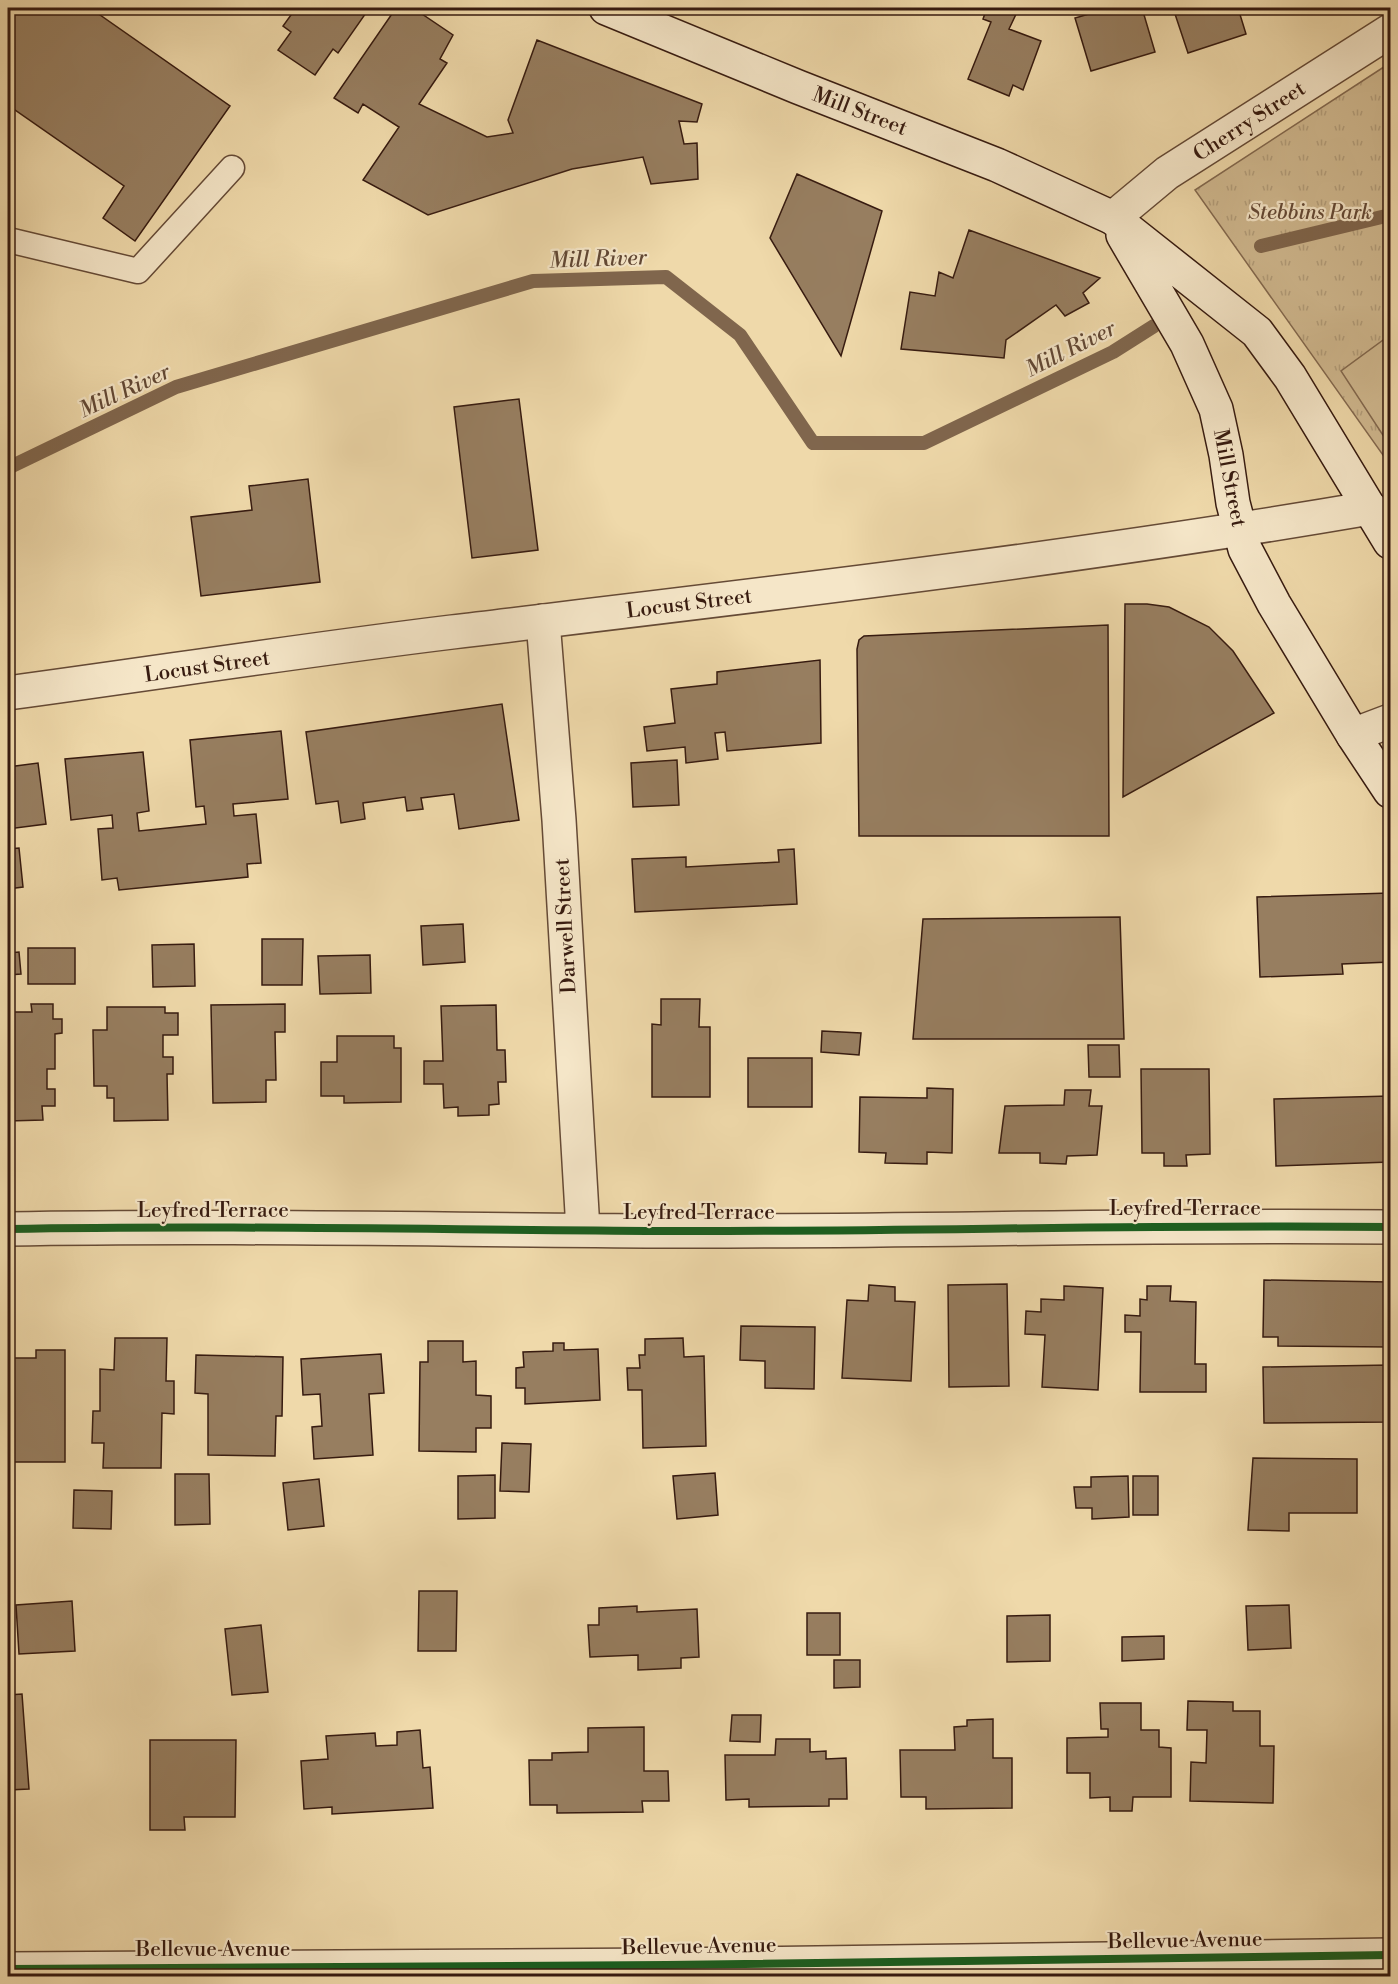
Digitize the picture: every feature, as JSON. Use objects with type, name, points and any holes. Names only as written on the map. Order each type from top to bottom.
[{"type":"street","name":"Mill Street","points":[[606,8],[997,165],[1113,218],[1257,332],[1290,377],[1390,542]]},
{"type":"street","name":"Cherry Street","points":[[1113,218],[1167,173],[1390,31]]},
{"type":"street","name":"Mill Street","points":[[1113,218],[1187,344],[1216,409],[1245,549],[1274,604],[1353,735],[1390,791]]},
{"type":"street","name":"Locust Street","points":[[8,693],[543,621],[1070,555],[1370,508]]},
{"type":"street","name":"Darwell Street","points":[[543,621],[559,820],[583,1230]]},
{"type":"street","points":[[1353,735],[1390,721]]},
{"type":"street","name":"Leyfred Terrace","points":[[8,1229],[195,1227],[583,1230],[1214,1225],[1390,1227]]},
{"type":"street","name":"Bellevue Avenue","points":[[8,1968],[655,1965],[1390,1954]]},
{"type":"lane","points":[[8,240],[138,272],[232,168]]},
{"type":"green space","name":"Stebbins Park","points":[[1390,63],[1390,465],[1195,190]]},
{"type":"green space","points":[[1390,335],[1390,446],[1341,371]]},
{"type":"building","points":[[8,8],[90,8],[230,106],[135,241],[103,218],[124,186],[8,105]]},
{"type":"building","points":[[296,8],[362,8],[366,13],[338,53],[333,49],[315,75],[278,50],[291,32],[283,26]]},
{"type":"building","points":[[396,8],[413,8],[453,35],[440,59],[447,63],[419,104],[487,137],[513,133],[508,120],[537,40],[702,104],[697,122],[679,121],[684,144],[697,143],[698,179],[651,184],[643,157],[572,169],[428,215],[363,180],[399,127],[363,104],[358,113],[334,98]]},
{"type":"building","points":[[987,8],[1023,8],[1018,10],[1009,29],[1041,41],[1023,90],[1013,85],[1009,96],[968,79],[991,22],[983,19]]},
{"type":"building","points":[[1110,8],[1142,8],[1155,52],[1091,71],[1075,18]]},
{"type":"building","points":[[1173,8],[1238,8],[1246,34],[1188,53]]},
{"type":"building","points":[[797,174],[882,211],[841,356],[770,238]]},
{"type":"building","points":[[969,230],[1100,278],[1083,293],[1089,303],[1065,316],[1056,305],[1006,340],[1004,358],[901,349],[910,292],[935,296],[939,272],[953,278]]},
{"type":"building","points":[[519,399],[538,550],[472,558],[454,407]]},
{"type":"building","points":[[308,479],[320,582],[201,596],[191,517],[252,510],[249,486]]},
{"type":"building","points":[[1125,604],[1169,607],[1209,627],[1233,651],[1274,713],[1123,797]]},
{"type":"building","points":[[1108,625],[1109,836],[859,836],[857,649],[859,640],[864,636]]},
{"type":"building","points":[[820,660],[821,743],[727,751],[725,732],[715,733],[718,759],[686,763],[685,747],[647,751],[644,727],[675,723],[671,689],[717,684],[717,672]]},
{"type":"building","points":[[502,704],[519,820],[459,829],[454,794],[421,798],[423,809],[407,811],[405,797],[363,803],[365,819],[341,823],[338,801],[316,804],[306,732]]},
{"type":"building","points":[[281,731],[288,799],[233,804],[234,816],[256,814],[261,863],[247,864],[248,877],[119,890],[117,878],[102,880],[98,829],[113,828],[112,815],[71,820],[65,759],[143,752],[149,811],[137,813],[139,831],[206,824],[204,806],[196,807],[190,740]]},
{"type":"building","points":[[677,760],[679,805],[633,807],[631,763]]},
{"type":"building","points":[[38,763],[46,824],[8,829],[8,767]]},
{"type":"building","points":[[19,848],[23,887],[8,889],[8,849]]},
{"type":"building","points":[[794,849],[797,904],[635,912],[632,859],[686,857],[686,867],[779,862],[778,850]]},
{"type":"building","points":[[1390,893],[1390,962],[1342,964],[1343,974],[1260,977],[1257,897]]},
{"type":"building","points":[[1120,917],[1124,1039],[913,1039],[923,919]]},
{"type":"building","points":[[463,924],[465,962],[423,965],[421,926]]},
{"type":"building","points":[[262,939],[303,939],[302,985],[262,985]]},
{"type":"building","points":[[194,944],[195,986],[153,987],[152,945]]},
{"type":"building","points":[[28,948],[75,948],[75,984],[28,984]]},
{"type":"building","points":[[19,952],[21,974],[8,975],[8,953]]},
{"type":"building","points":[[370,955],[371,993],[320,994],[318,956]]},
{"type":"building","points":[[661,999],[700,999],[699,1027],[710,1027],[710,1097],[652,1097],[652,1024],[661,1025]]},
{"type":"building","points":[[31,1004],[53,1004],[53,1019],[62,1019],[62,1033],[55,1034],[55,1069],[47,1069],[47,1089],[55,1089],[55,1106],[42,1106],[43,1120],[8,1121],[8,1005],[14,1005],[14,1012],[32,1012]]},
{"type":"building","points":[[285,1004],[285,1032],[275,1032],[276,1080],[266,1080],[266,1102],[213,1103],[211,1005]]},
{"type":"building","points":[[496,1005],[497,1050],[505,1050],[506,1082],[498,1082],[499,1104],[489,1105],[489,1115],[458,1116],[458,1107],[444,1108],[443,1084],[424,1084],[424,1061],[443,1061],[441,1006]]},
{"type":"building","points":[[107,1007],[165,1007],[165,1013],[178,1013],[178,1035],[163,1035],[163,1057],[173,1057],[173,1074],[167,1074],[168,1120],[114,1121],[114,1098],[107,1098],[107,1086],[94,1086],[93,1030],[107,1030]]},
{"type":"building","points":[[822,1031],[861,1033],[859,1055],[821,1052]]},
{"type":"building","points":[[337,1036],[394,1036],[394,1048],[401,1048],[401,1102],[344,1103],[344,1096],[321,1096],[321,1062],[337,1062]]},
{"type":"building","points":[[1088,1045],[1119,1045],[1120,1077],[1089,1077]]},
{"type":"building","points":[[748,1058],[812,1058],[812,1107],[748,1107]]},
{"type":"building","points":[[1141,1069],[1209,1069],[1210,1154],[1186,1155],[1187,1166],[1164,1166],[1164,1153],[1142,1153]]},
{"type":"building","points":[[927,1088],[953,1089],[952,1153],[927,1152],[927,1164],[885,1163],[886,1153],[859,1152],[860,1097],[927,1098]]},
{"type":"building","points":[[1065,1090],[1091,1090],[1089,1106],[1102,1106],[1097,1155],[1067,1156],[1066,1164],[1040,1163],[1040,1153],[999,1153],[1005,1106],[1064,1105]]},
{"type":"building","points":[[1390,1096],[1390,1162],[1276,1166],[1274,1099]]},
{"type":"building","points":[[1264,1280],[1390,1282],[1390,1347],[1278,1346],[1278,1337],[1263,1337]]},
{"type":"building","points":[[1007,1284],[1009,1386],[949,1387],[948,1285]]},
{"type":"building","points":[[869,1285],[895,1287],[895,1301],[915,1302],[911,1381],[842,1378],[847,1300],[868,1301]]},
{"type":"building","points":[[1064,1286],[1103,1288],[1098,1390],[1042,1387],[1045,1335],[1025,1334],[1026,1311],[1041,1312],[1041,1299],[1064,1300]]},
{"type":"building","points":[[1147,1286],[1171,1286],[1170,1301],[1196,1302],[1195,1364],[1206,1364],[1206,1392],[1140,1392],[1141,1332],[1125,1332],[1125,1315],[1140,1316],[1140,1299],[1147,1300]]},
{"type":"building","points":[[741,1326],[815,1327],[814,1389],[765,1388],[765,1361],[740,1360]]},
{"type":"building","points":[[115,1338],[167,1338],[166,1381],[174,1381],[174,1414],[162,1413],[161,1468],[103,1468],[104,1443],[92,1443],[93,1411],[100,1411],[100,1369],[114,1370]]},
{"type":"building","points":[[683,1338],[684,1357],[704,1356],[706,1446],[643,1448],[642,1390],[628,1390],[627,1368],[640,1368],[639,1355],[645,1355],[645,1339]]},
{"type":"building","points":[[428,1341],[463,1341],[463,1362],[476,1361],[476,1395],[491,1396],[491,1428],[476,1428],[476,1452],[419,1451],[420,1362],[428,1362]]},
{"type":"building","points":[[553,1343],[564,1343],[564,1350],[598,1349],[600,1400],[525,1404],[525,1388],[516,1388],[516,1368],[524,1367],[523,1352],[553,1351]]},
{"type":"building","points":[[36,1350],[65,1350],[65,1462],[8,1462],[8,1358],[36,1358]]},
{"type":"building","points":[[381,1354],[384,1393],[369,1394],[373,1455],[314,1459],[312,1427],[322,1426],[320,1394],[303,1395],[301,1359]]},
{"type":"building","points":[[196,1355],[283,1357],[282,1416],[276,1416],[275,1456],[208,1455],[208,1394],[195,1393]]},
{"type":"building","points":[[1390,1365],[1390,1422],[1264,1423],[1263,1367]]},
{"type":"building","points":[[502,1443],[531,1444],[529,1492],[500,1491]]},
{"type":"building","points":[[1253,1458],[1357,1459],[1357,1513],[1289,1513],[1289,1531],[1248,1530]]},
{"type":"building","points":[[715,1473],[718,1515],[677,1519],[673,1476]]},
{"type":"building","points":[[175,1474],[209,1474],[210,1524],[175,1525]]},
{"type":"building","points":[[495,1475],[495,1518],[458,1519],[458,1476]]},
{"type":"building","points":[[1128,1476],[1129,1517],[1092,1519],[1092,1508],[1076,1508],[1074,1487],[1091,1487],[1091,1477]]},
{"type":"building","points":[[1133,1476],[1158,1476],[1158,1515],[1133,1515]]},
{"type":"building","points":[[319,1479],[324,1526],[288,1530],[283,1483]]},
{"type":"building","points":[[74,1490],[112,1491],[111,1529],[73,1528]]},
{"type":"building","points":[[419,1591],[457,1591],[456,1651],[418,1651]]},
{"type":"building","points":[[72,1601],[75,1651],[19,1654],[16,1605]]},
{"type":"building","points":[[1289,1605],[1291,1648],[1248,1650],[1246,1606]]},
{"type":"building","points":[[637,1606],[637,1612],[697,1609],[699,1657],[681,1658],[681,1668],[638,1670],[638,1655],[590,1657],[588,1625],[599,1625],[599,1608]]},
{"type":"building","points":[[807,1613],[840,1613],[840,1655],[807,1655]]},
{"type":"building","points":[[1050,1615],[1050,1661],[1007,1662],[1007,1616]]},
{"type":"building","points":[[261,1625],[268,1692],[232,1695],[225,1629]]},
{"type":"building","points":[[1164,1636],[1164,1659],[1122,1661],[1122,1637]]},
{"type":"building","points":[[834,1660],[860,1660],[860,1687],[834,1688]]},
{"type":"building","points":[[22,1694],[29,1789],[8,1790],[8,1695]]},
{"type":"building","points":[[1188,1701],[1233,1702],[1233,1711],[1260,1711],[1260,1746],[1274,1746],[1273,1803],[1190,1801],[1191,1762],[1206,1763],[1207,1730],[1187,1730]]},
{"type":"building","points":[[1100,1703],[1141,1703],[1141,1730],[1159,1730],[1159,1747],[1171,1748],[1171,1797],[1133,1797],[1132,1811],[1110,1811],[1110,1797],[1090,1798],[1090,1773],[1067,1773],[1067,1738],[1108,1737],[1108,1729],[1101,1729]]},
{"type":"building","points":[[732,1715],[761,1715],[760,1742],[730,1741]]},
{"type":"building","points":[[993,1719],[993,1758],[1012,1758],[1012,1808],[926,1809],[926,1797],[901,1797],[900,1750],[955,1750],[954,1727],[967,1726],[967,1720]]},
{"type":"building","points":[[644,1727],[644,1771],[668,1771],[669,1801],[642,1801],[643,1812],[557,1813],[557,1805],[530,1805],[529,1760],[552,1760],[552,1753],[588,1752],[588,1728]]},
{"type":"building","points":[[420,1730],[423,1768],[430,1767],[433,1808],[332,1814],[332,1807],[304,1809],[301,1761],[328,1759],[326,1736],[375,1733],[376,1746],[397,1745],[397,1732]]},
{"type":"building","points":[[776,1739],[810,1739],[810,1752],[826,1751],[826,1759],[846,1758],[847,1799],[829,1799],[829,1806],[749,1807],[749,1799],[726,1800],[725,1755],[775,1755]]},
{"type":"building","points":[[150,1740],[236,1740],[235,1817],[184,1817],[185,1830],[150,1830]]},
{"type":"waterway","name":"Mill River","points":[[1261,246],[1390,215]]},
{"type":"waterway","name":"Mill River","points":[[8,468],[176,387],[533,281],[666,277],[740,335],[813,443],[924,443],[1113,352],[1154,326]]},
{"type":"cycle path","points":[[8,1229],[752,1231],[1208,1226],[1390,1227]]},
{"type":"cycle path","points":[[8,1969],[667,1965],[1390,1955]]}]
